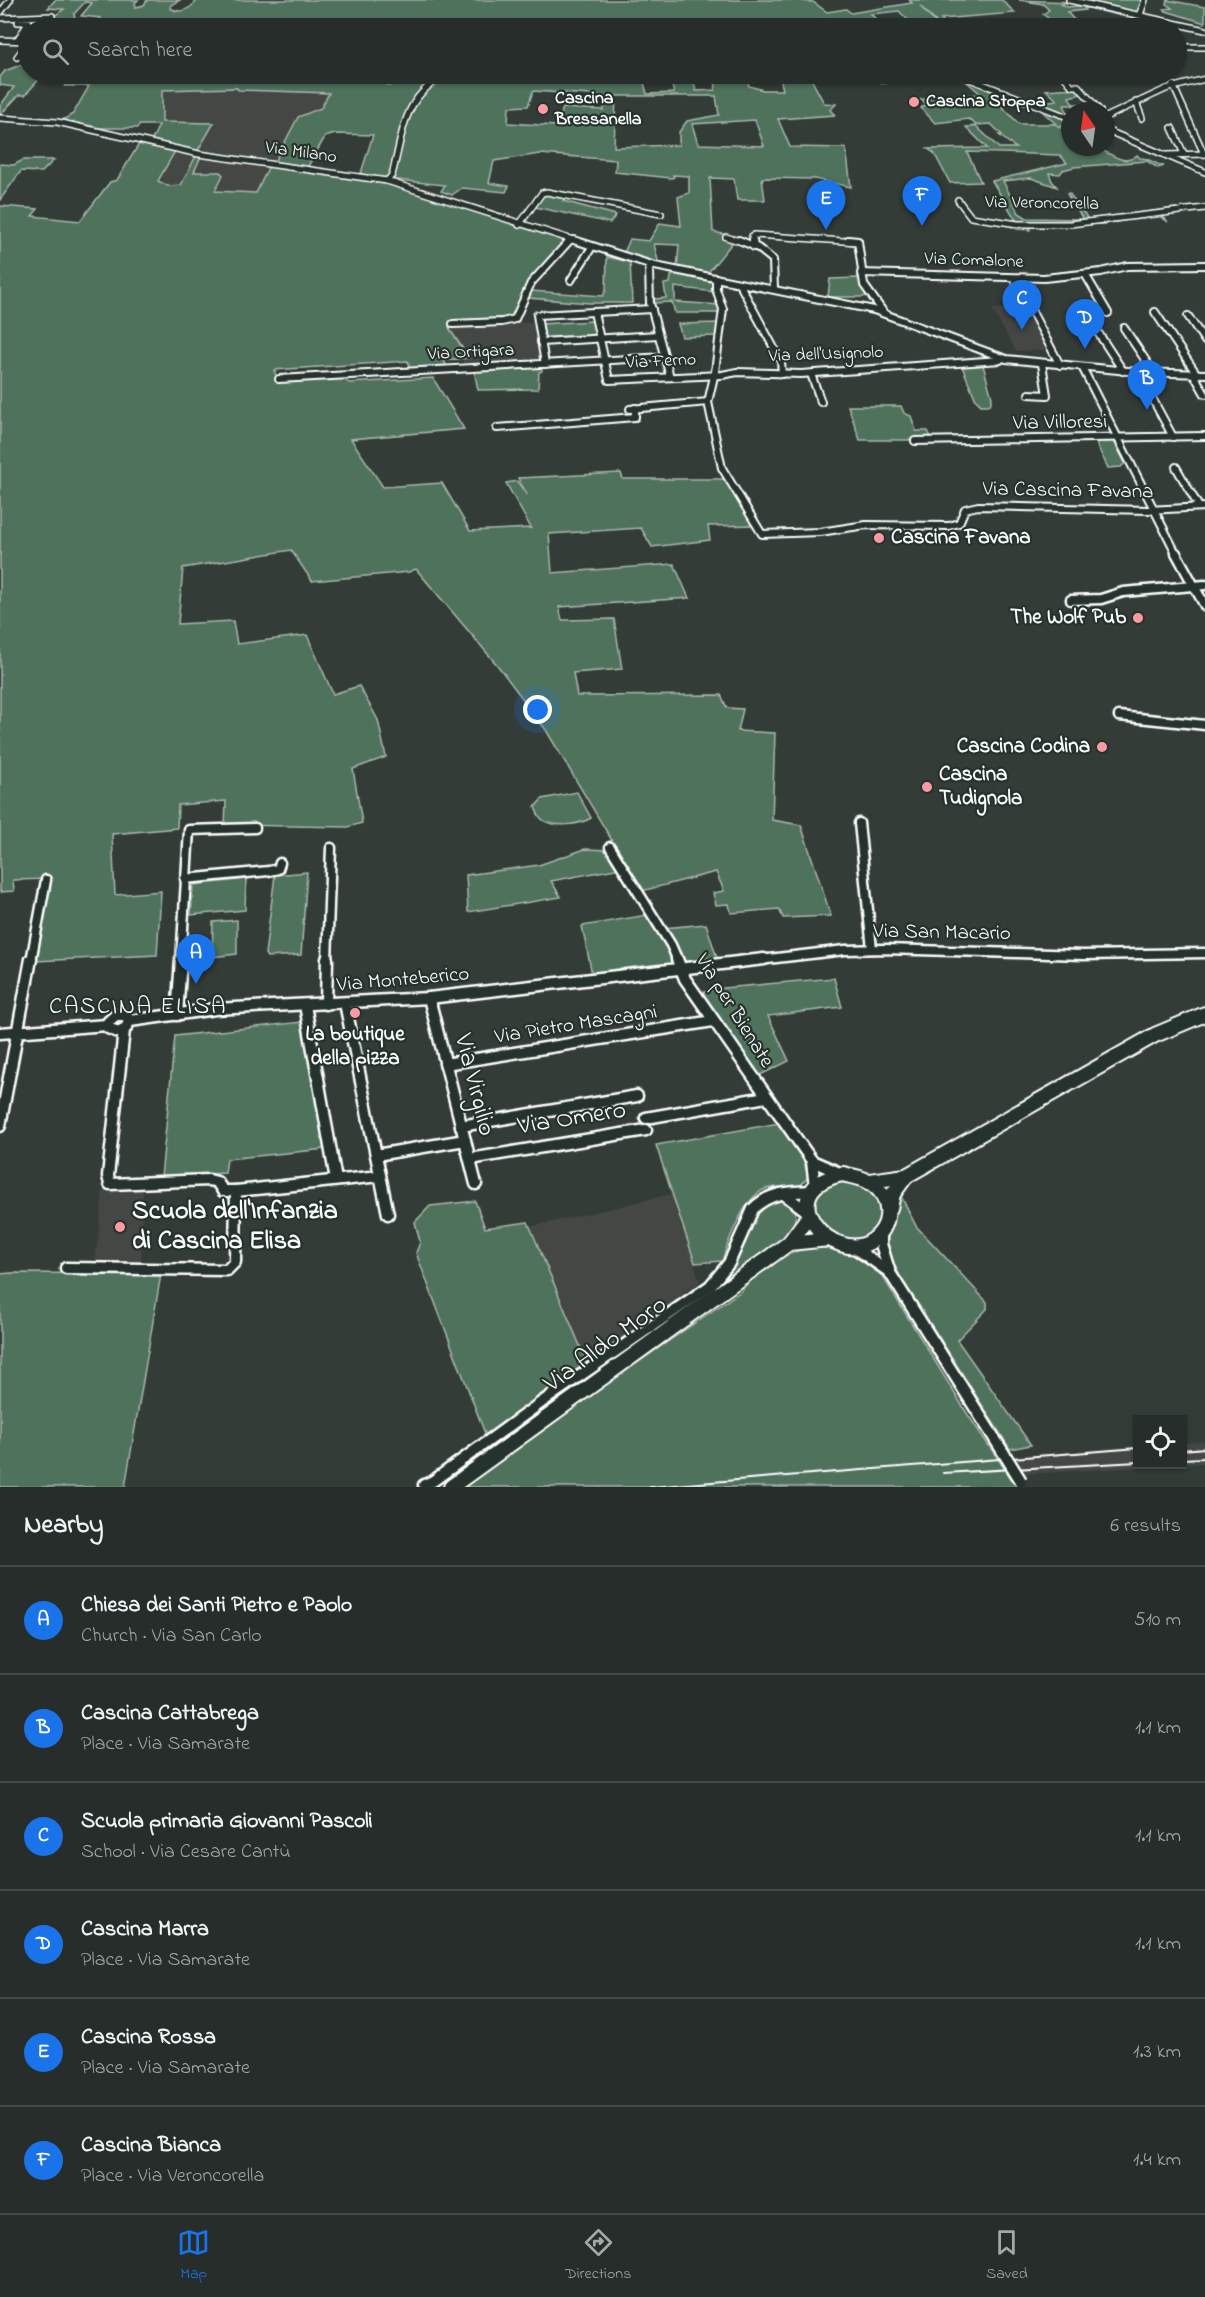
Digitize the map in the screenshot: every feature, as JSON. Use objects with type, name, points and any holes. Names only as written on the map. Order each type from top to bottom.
[{"type":"main road","points":[[870,1181],[906,1176],[1155,1035],[1205,1014]]},
{"type":"main road","points":[[829,1239],[814,1225],[809,1214],[813,1189],[822,1180],[843,1174],[870,1181],[886,1199],[889,1210]]},
{"type":"main road","points":[[789,1243],[829,1239],[852,1246],[863,1245],[881,1235],[886,1228],[893,1194],[906,1176]]},
{"type":"main road","name":"Via Aldo Moro","points":[[451,1487],[789,1243],[809,1214]]},
{"type":"street","points":[[0,13],[10,0]]},
{"type":"street","points":[[1069,0],[1153,18]]},
{"type":"street","points":[[1140,15],[1145,0]]},
{"type":"street","points":[[32,18],[52,16]]},
{"type":"street","points":[[0,20],[18,19]]},
{"type":"street","points":[[11,20],[18,21]]},
{"type":"street","points":[[1187,26],[1205,30]]},
{"type":"street","points":[[0,40],[17,40]]},
{"type":"street","points":[[1187,47],[1205,47]]},
{"type":"street","points":[[1187,82],[1205,79]]},
{"type":"street","points":[[387,181],[393,175],[411,101],[426,84]]},
{"type":"street","points":[[983,84],[1061,114]]},
{"type":"street","points":[[1070,84],[1078,86],[1092,102]]},
{"type":"street","points":[[1115,112],[1155,91],[1178,84]]},
{"type":"street","points":[[1168,156],[1205,154],[1173,85]]},
{"type":"street","points":[[1136,102],[1142,118]]},
{"type":"street","name":"Via Milano","points":[[0,118],[57,122],[190,153],[387,181],[519,225],[652,265],[885,314],[1006,359]]},
{"type":"street","points":[[1172,128],[1184,154]]},
{"type":"street","points":[[1115,134],[1205,172]]},
{"type":"street","points":[[519,225],[542,193],[547,192],[661,214]]},
{"type":"street","name":"Via Veroncorella","points":[[958,200],[971,217],[1016,223],[1092,222],[1164,210],[1205,208]]},
{"type":"street","points":[[754,247],[752,236],[759,235],[858,241],[861,273],[867,294],[885,314]]},
{"type":"street","points":[[726,237],[754,247],[773,261],[774,289]]},
{"type":"street","points":[[453,324],[513,320],[533,281],[570,240]]},
{"type":"street","points":[[571,280],[592,247]]},
{"type":"street","points":[[652,265],[650,273],[652,309],[670,377]]},
{"type":"street","name":"Via Comalone","points":[[861,273],[959,274],[1014,278],[1085,274],[1127,266],[1205,265]]},
{"type":"street","points":[[1085,274],[1108,313]]},
{"type":"street","points":[[497,428],[636,417],[634,408],[708,402],[723,309],[715,284],[716,278]]},
{"type":"street","points":[[1014,278],[1060,365]]},
{"type":"street","points":[[740,283],[740,288],[782,363],[782,374]]},
{"type":"street","points":[[545,364],[537,315],[652,309]]},
{"type":"street","points":[[594,312],[604,360]]},
{"type":"street","points":[[1155,312],[1195,374],[1205,394]]},
{"type":"street","points":[[1188,316],[1205,341]]},
{"type":"street","points":[[1095,328],[1123,371]]},
{"type":"street","points":[[1124,328],[1154,373]]},
{"type":"street","points":[[541,342],[658,335]]},
{"type":"street","name":"Via Ortigara","points":[[279,379],[665,357]]},
{"type":"street","points":[[1006,359],[1123,371],[1205,374]]},
{"type":"street","name":"Via dell'Usignolo","points":[[713,375],[737,372],[811,374],[1006,359]]},
{"type":"street","name":"Via Ferno","points":[[604,360],[609,380],[713,375]]},
{"type":"street","points":[[1029,394],[1047,395],[1042,364]]},
{"type":"street","points":[[1082,367],[1205,606]]},
{"type":"street","points":[[1138,372],[1173,437]]},
{"type":"street","points":[[811,374],[821,402]]},
{"type":"street","name":"Via Cascina Favana","points":[[708,402],[722,468],[762,534],[828,531],[866,525],[955,525],[961,521],[964,510],[978,506],[1154,509],[1202,507]]},
{"type":"street","name":"Via Villoresi","points":[[915,441],[1205,436]]},
{"type":"street","points":[[1176,467],[1202,507]]},
{"type":"street","points":[[1071,600],[1101,599],[1123,592],[1205,585]]},
{"type":"street","points":[[1119,716],[1205,725]]},
{"type":"street","points":[[859,823],[872,949]]},
{"type":"street","points":[[177,1015],[189,830],[255,828]]},
{"type":"street","name":"Via per Bienate","points":[[610,847],[671,945],[680,968],[713,1021],[812,1161],[813,1189]]},
{"type":"street","points":[[326,1004],[331,848]]},
{"type":"street","points":[[185,879],[274,870],[278,869],[280,863]]},
{"type":"street","points":[[0,1126],[46,880]]},
{"type":"street","name":"Via San Macario","points":[[680,968],[872,949],[1083,955],[1205,953]]},
{"type":"street","name":"Via Monteberico","points":[[107,1025],[110,1019],[118,1015],[127,1016],[127,1026],[215,1009],[429,998],[680,968]]},
{"type":"street","name":"Via Virgilio","points":[[429,998],[476,1184]]},
{"type":"street","points":[[345,1003],[388,1214]]},
{"type":"street","points":[[305,1005],[336,1180]]},
{"type":"street","name":"Via Pietro Mascagni","points":[[446,1064],[713,1021]]},
{"type":"street","points":[[0,1033],[107,1025],[113,1031],[127,1026],[108,1176],[110,1184],[209,1180],[217,1182],[223,1191],[236,1191],[380,1176]]},
{"type":"street","points":[[461,1126],[637,1096]]},
{"type":"street","points":[[646,1118],[766,1097]]},
{"type":"street","name":"Via Omero","points":[[470,1159],[646,1130]]},
{"type":"street","points":[[376,1155],[465,1140]]},
{"type":"street","points":[[812,1161],[826,1169],[843,1174]]},
{"type":"street","points":[[424,1485],[433,1481],[542,1402],[710,1286],[729,1263],[753,1209],[766,1197],[813,1189]]},
{"type":"street","points":[[66,1269],[227,1270],[235,1262],[236,1191]]},
{"type":"street","points":[[784,1195],[809,1214]]},
{"type":"street","points":[[881,1235],[881,1244],[890,1273],[1023,1484]]},
{"type":"street","points":[[852,1246],[890,1273]]},
{"type":"shaded area","points":[[237,88],[238,90],[330,93],[321,108],[297,117],[274,163],[197,152],[162,122],[162,90]]},
{"type":"shaded area","points":[[175,151],[196,156],[181,185],[168,186],[158,182]]},
{"type":"shaded area","points":[[201,156],[269,166],[257,193],[215,191],[223,175],[193,172]]},
{"type":"shaded area","points":[[1028,308],[1050,350],[1016,351],[992,309]]},
{"type":"shaded area","points":[[535,322],[542,362],[463,367],[463,358],[468,358],[449,326]]},
{"type":"shaded area","name":"Scuola dell'Infanzia di Cascina Elisa","points":[[143,1189],[141,1263],[95,1264],[103,1191]]},
{"type":"shaded area","points":[[672,1194],[700,1282],[682,1294],[683,1298],[588,1365],[530,1227]]},
{"type":"shaded area","points":[[1205,1441],[1205,1463],[1187,1464],[1187,1443]]},
{"type":"shaded area","points":[[1133,1446],[1133,1467],[917,1480],[714,1487],[714,1480]]},
{"type":"green space","points":[[55,0],[138,0],[135,3],[136,7],[144,5],[147,0],[180,0],[170,8],[182,11],[198,0],[804,0],[801,1],[813,2],[827,12],[846,9],[851,13],[912,3],[909,0],[1002,0],[1015,13],[932,18],[920,6],[931,18],[906,18],[899,11],[871,14],[875,18],[101,18],[81,16],[92,3],[85,2],[74,14],[75,18],[52,18],[64,9],[48,8]]},
{"type":"green space","points":[[1019,0],[1069,2],[1061,4],[1068,7],[1086,5],[1141,18],[1130,18],[1084,7],[1085,10],[1067,12],[1072,18],[1048,18],[1043,14],[1049,10],[1043,4]]},
{"type":"green space","points":[[1077,0],[1142,0],[1136,13]]},
{"type":"green space","points":[[1167,0],[1205,7],[1205,23],[1166,11],[1164,9],[1172,8],[1166,4]]},
{"type":"green space","points":[[18,66],[18,84],[35,84],[25,95],[19,95],[0,115],[0,106],[14,87],[0,85],[0,77],[5,71]]},
{"type":"green space","points":[[66,84],[387,84],[391,86],[393,84],[644,84],[647,94],[674,93],[671,84],[694,84],[696,91],[715,90],[716,84],[748,84],[763,90],[783,90],[782,84],[814,84],[824,103],[836,104],[830,110],[835,115],[778,119],[790,147],[846,148],[851,187],[815,179],[762,178],[765,200],[737,200],[734,179],[710,178],[713,232],[723,234],[732,243],[706,275],[677,269],[679,245],[654,244],[659,265],[623,255],[630,239],[649,241],[660,223],[681,226],[678,197],[689,193],[689,176],[673,175],[674,177],[671,178],[615,172],[616,160],[540,154],[494,161],[489,183],[509,186],[506,192],[462,188],[452,195],[441,191],[445,185],[360,176],[373,135],[335,134],[325,137],[307,168],[274,163],[298,117],[321,108],[329,93],[238,90],[237,88],[162,90],[162,122],[214,123],[197,152],[151,142],[159,125],[140,125],[137,128],[92,128],[61,121],[73,114],[89,86],[65,86]],"holes":[[[533,91],[605,96],[604,110],[563,108],[557,126],[508,123],[509,107],[528,106]],[[616,96],[716,96],[719,115],[687,121],[679,132],[679,145],[614,147]],[[755,120],[764,146],[698,144],[692,124]]]},
{"type":"green space","points":[[969,84],[979,84],[1004,94],[993,97],[1019,124],[1056,124],[1042,111],[1045,110],[1061,116],[1061,126],[1058,126],[1061,128],[1061,156],[1114,156],[1126,160],[1137,155],[1164,166],[1158,168],[1147,161],[1074,167],[1063,170],[1060,174],[1049,173],[1057,187],[1031,178],[1003,181],[1019,213],[1027,218],[1083,219],[1067,194],[1069,193],[1088,219],[1176,208],[1205,206],[1174,211],[1165,210],[1160,213],[1168,222],[1158,215],[1104,224],[1030,226],[1030,230],[1017,229],[995,219],[1016,220],[992,181],[1067,163],[1060,155],[967,152],[981,182],[950,183],[934,153],[928,149],[987,148],[966,127],[976,126],[999,148],[1016,148],[999,135],[1002,135],[991,124],[976,125],[969,119],[935,123],[921,108],[926,105],[923,100],[915,100],[981,94]]},
{"type":"green space","points":[[1076,88],[1081,94],[1069,97],[1072,102],[1061,102],[1061,114],[1035,103],[1057,100],[1046,90]]},
{"type":"green space","points":[[139,144],[175,151],[158,181],[168,186],[181,185],[196,156],[201,156],[194,172],[220,172],[223,175],[215,191],[256,193],[269,166],[389,184],[566,241],[522,298],[510,319],[451,323],[449,328],[469,358],[445,360],[446,368],[410,371],[408,361],[274,370],[278,381],[341,377],[349,383],[433,378],[464,429],[351,439],[383,487],[442,483],[470,531],[531,528],[506,483],[517,481],[527,495],[518,478],[621,473],[623,479],[725,479],[758,525],[708,526],[710,540],[652,547],[641,528],[549,534],[552,573],[674,564],[689,598],[559,607],[562,620],[614,619],[622,669],[573,673],[577,696],[721,695],[727,708],[743,709],[738,731],[775,733],[772,820],[801,825],[831,916],[783,918],[779,909],[731,913],[729,904],[716,905],[713,893],[724,891],[716,872],[642,891],[546,730],[498,666],[416,569],[409,572],[312,581],[291,550],[183,568],[178,624],[233,621],[237,644],[307,635],[333,694],[359,686],[378,720],[386,757],[353,769],[362,823],[348,827],[225,825],[226,801],[178,805],[177,828],[112,834],[115,895],[161,891],[157,955],[36,961],[50,879],[13,880],[14,891],[0,892],[0,206],[38,209],[32,216],[80,221],[110,182],[117,180]]},
{"type":"green space","points":[[23,160],[54,160],[42,172],[21,171],[0,200],[0,164],[14,165]]},
{"type":"green space","points":[[543,194],[567,197],[563,201],[616,215],[610,223],[535,207]]},
{"type":"green space","points":[[607,257],[630,262],[632,303],[590,303],[528,298],[531,291],[603,296],[606,290]]},
{"type":"green space","points":[[678,273],[713,280],[714,292],[675,287],[675,302],[720,305],[720,313],[675,313],[672,302],[653,303],[654,299],[666,298],[664,284],[670,283],[671,276]]},
{"type":"green space","points":[[858,278],[866,296],[828,297],[830,279]]},
{"type":"green space","points":[[593,321],[596,337],[544,339],[540,324]]},
{"type":"green space","points":[[719,323],[716,336],[682,337],[678,324]]},
{"type":"green space","points":[[1003,362],[1002,364],[983,365],[992,398],[990,405],[981,405],[976,400],[961,364]]},
{"type":"green space","points":[[542,366],[542,371],[539,372],[538,389],[478,390],[474,370]]},
{"type":"green space","points":[[848,406],[901,406],[904,413],[911,416],[916,431],[928,431],[932,440],[860,440]]},
{"type":"green space","points":[[1113,440],[1125,463],[1121,467],[1108,468],[1095,441]]},
{"type":"green space","points":[[577,792],[591,818],[574,824],[560,825],[541,819],[535,807],[542,799]]},
{"type":"green space","points":[[585,849],[610,850],[621,868],[551,881],[561,897],[468,912],[466,875],[539,865]]},
{"type":"green space","points":[[307,872],[301,955],[267,957],[265,954],[275,875]]},
{"type":"green space","points":[[246,879],[245,910],[191,915],[193,885]]},
{"type":"green space","points":[[647,915],[673,957],[671,965],[592,974],[582,926]]},
{"type":"green space","points":[[237,920],[237,954],[212,957],[213,922]]},
{"type":"green space","points":[[706,924],[718,961],[687,964],[664,928]]},
{"type":"green space","points":[[834,978],[842,1007],[768,1016],[789,1061],[756,1077],[699,993],[723,988]]},
{"type":"green space","points":[[302,1022],[325,1149],[227,1159],[225,1173],[161,1177],[175,1036]]},
{"type":"green space","points":[[779,1123],[802,1154],[808,1177],[800,1186],[770,1188],[758,1193],[738,1220],[722,1261],[695,1263],[656,1145]]},
{"type":"green space","points":[[844,1180],[869,1190],[879,1201],[881,1208],[877,1227],[863,1237],[849,1239],[836,1235],[825,1228],[817,1217],[814,1206],[817,1195],[826,1186]]},
{"type":"green space","points":[[900,1194],[916,1226],[987,1302],[987,1309],[957,1340],[1031,1445],[1010,1449],[900,1276],[887,1250],[887,1236]]},
{"type":"green space","points":[[777,1199],[795,1209],[795,1220],[790,1230],[768,1251],[720,1284],[734,1264],[761,1206]]},
{"type":"green space","points":[[475,1201],[485,1228],[528,1222],[588,1365],[486,1436],[416,1253],[420,1242],[415,1222],[430,1206]]},
{"type":"green space","points":[[812,1247],[834,1249],[859,1257],[883,1277],[968,1415],[1017,1487],[464,1487],[549,1424],[741,1291],[756,1275],[772,1263],[791,1253]]},
{"type":"green space","points":[[0,1274],[161,1274],[125,1487],[0,1487]]},
{"type":"railway","points":[[650,1487],[1133,1448]]},
{"type":"railway","points":[[1187,1450],[1205,1448]]},
{"type":"railway","points":[[1187,1459],[1205,1458]]},
{"type":"railway","points":[[943,1473],[1133,1462]]},
{"type":"place","name":"Cascina Stoppa","points":[[914,102]]},
{"type":"place","name":"Cascina Bressanella","points":[[543,109]]},
{"type":"place","name":"Cascina Bianca","points":[[922,226]]},
{"type":"place","name":"Cascina Rossa","points":[[826,230]]},
{"type":"place","name":"Scuola primaria Giovanni Pascoli","points":[[1022,330]]},
{"type":"place","name":"Cascina Marra","points":[[1085,349]]},
{"type":"place","name":"Cascina Cattabrega","points":[[1147,410]]},
{"type":"place","name":"Cascina Favana","points":[[879,538]]},
{"type":"place","name":"The Wolf Pub","points":[[1138,618]]},
{"type":"place","name":"Cascina Codina","points":[[1102,747]]},
{"type":"place","name":"Cascina Tudignola","points":[[927,787]]},
{"type":"place","name":"Chiesa dei Santi Pietro e Paolo","points":[[196,984]]},
{"type":"place","name":"La boutique della pizza","points":[[355,1013]]},
{"type":"place","name":"Scuola dell'Infanzia di Cascina Elisa","points":[[120,1227]]},
{"type":"district","name":"CASCINA ELISA","points":[[138,1007]]}]
